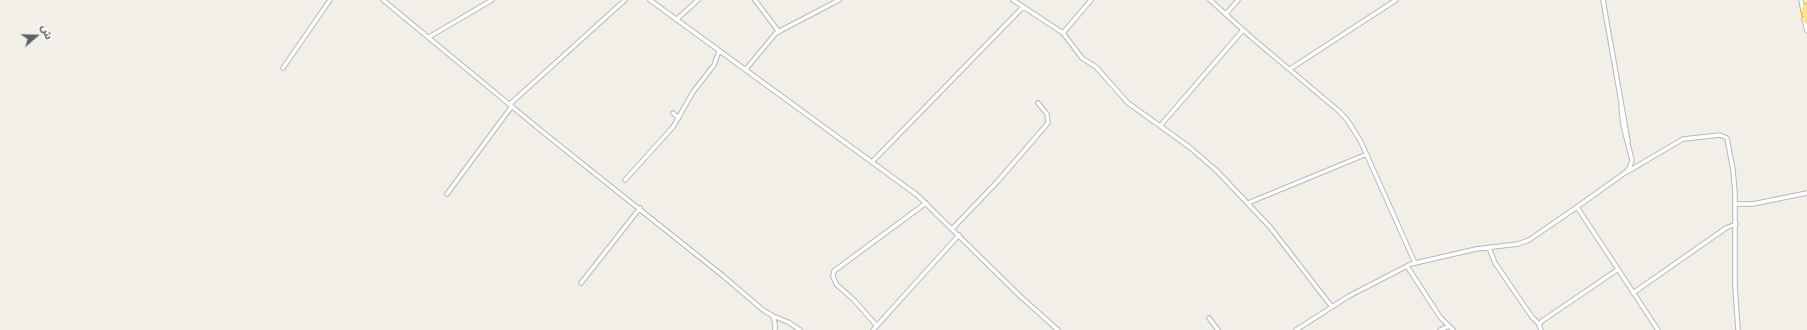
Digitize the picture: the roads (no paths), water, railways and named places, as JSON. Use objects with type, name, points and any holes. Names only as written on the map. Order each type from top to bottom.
[{"type":"highway","points":[[1805,8],[1807,20]]},
{"type":"street","points":[[283,68],[330,0]]},
{"type":"street","points":[[383,0],[640,208],[759,307],[800,330]]},
{"type":"street","points":[[429,37],[492,0]]},
{"type":"street","points":[[447,194],[511,105],[625,0]]},
{"type":"street","points":[[650,0],[909,189],[926,203],[1020,296],[1058,330]]},
{"type":"street","points":[[676,20],[698,0]]},
{"type":"street","points":[[755,0],[779,32]]},
{"type":"street","points":[[746,69],[772,37],[839,0]]},
{"type":"street","points":[[1013,0],[1063,34],[1082,58],[1096,67],[1119,94],[1138,111],[1202,158],[1248,203],[1291,253],[1332,307]]},
{"type":"street","points":[[1063,34],[1091,0]]},
{"type":"street","points":[[1210,0],[1340,112],[1356,132],[1414,263]]},
{"type":"street","points":[[1226,14],[1238,0]]},
{"type":"street","points":[[1290,69],[1396,0]]},
{"type":"street","points":[[1603,0],[1623,125],[1632,162],[1626,172]]},
{"type":"street","points":[[1801,0],[1805,8],[1807,30]]},
{"type":"street","points":[[872,162],[1023,7]]},
{"type":"street","points":[[1160,126],[1243,30]]},
{"type":"street","points":[[625,180],[670,131],[694,92],[714,65],[720,51]]},
{"type":"street","points":[[952,229],[1047,125],[1049,117],[1038,103]]},
{"type":"street","points":[[674,113],[679,118]]},
{"type":"street","points":[[1296,330],[1364,288],[1414,263],[1523,242],[1577,208],[1626,172],[1641,165],[1683,139],[1724,136],[1728,140],[1733,170],[1736,204],[1735,286],[1738,330]]},
{"type":"street","points":[[1248,203],[1367,154]]},
{"type":"street","points":[[1632,162],[1641,165]]},
{"type":"street","points":[[1736,204],[1753,204],[1807,193]]},
{"type":"street","points":[[877,326],[854,300],[837,285],[833,277],[834,271],[926,203]]},
{"type":"street","points":[[581,284],[640,208]]},
{"type":"street","points":[[1577,208],[1658,330]]},
{"type":"street","points":[[1633,293],[1726,228],[1736,224]]},
{"type":"street","points":[[873,330],[959,235]]},
{"type":"street","points":[[1489,248],[1495,262],[1532,317],[1539,324],[1541,330]]},
{"type":"street","points":[[1407,266],[1437,314],[1453,330]]},
{"type":"street","points":[[1539,324],[1617,270]]},
{"type":"street","points":[[773,316],[775,324],[774,330]]},
{"type":"street","points":[[1210,318],[1218,330]]},
{"type":"street","points":[[1440,330],[1449,326]]}]
